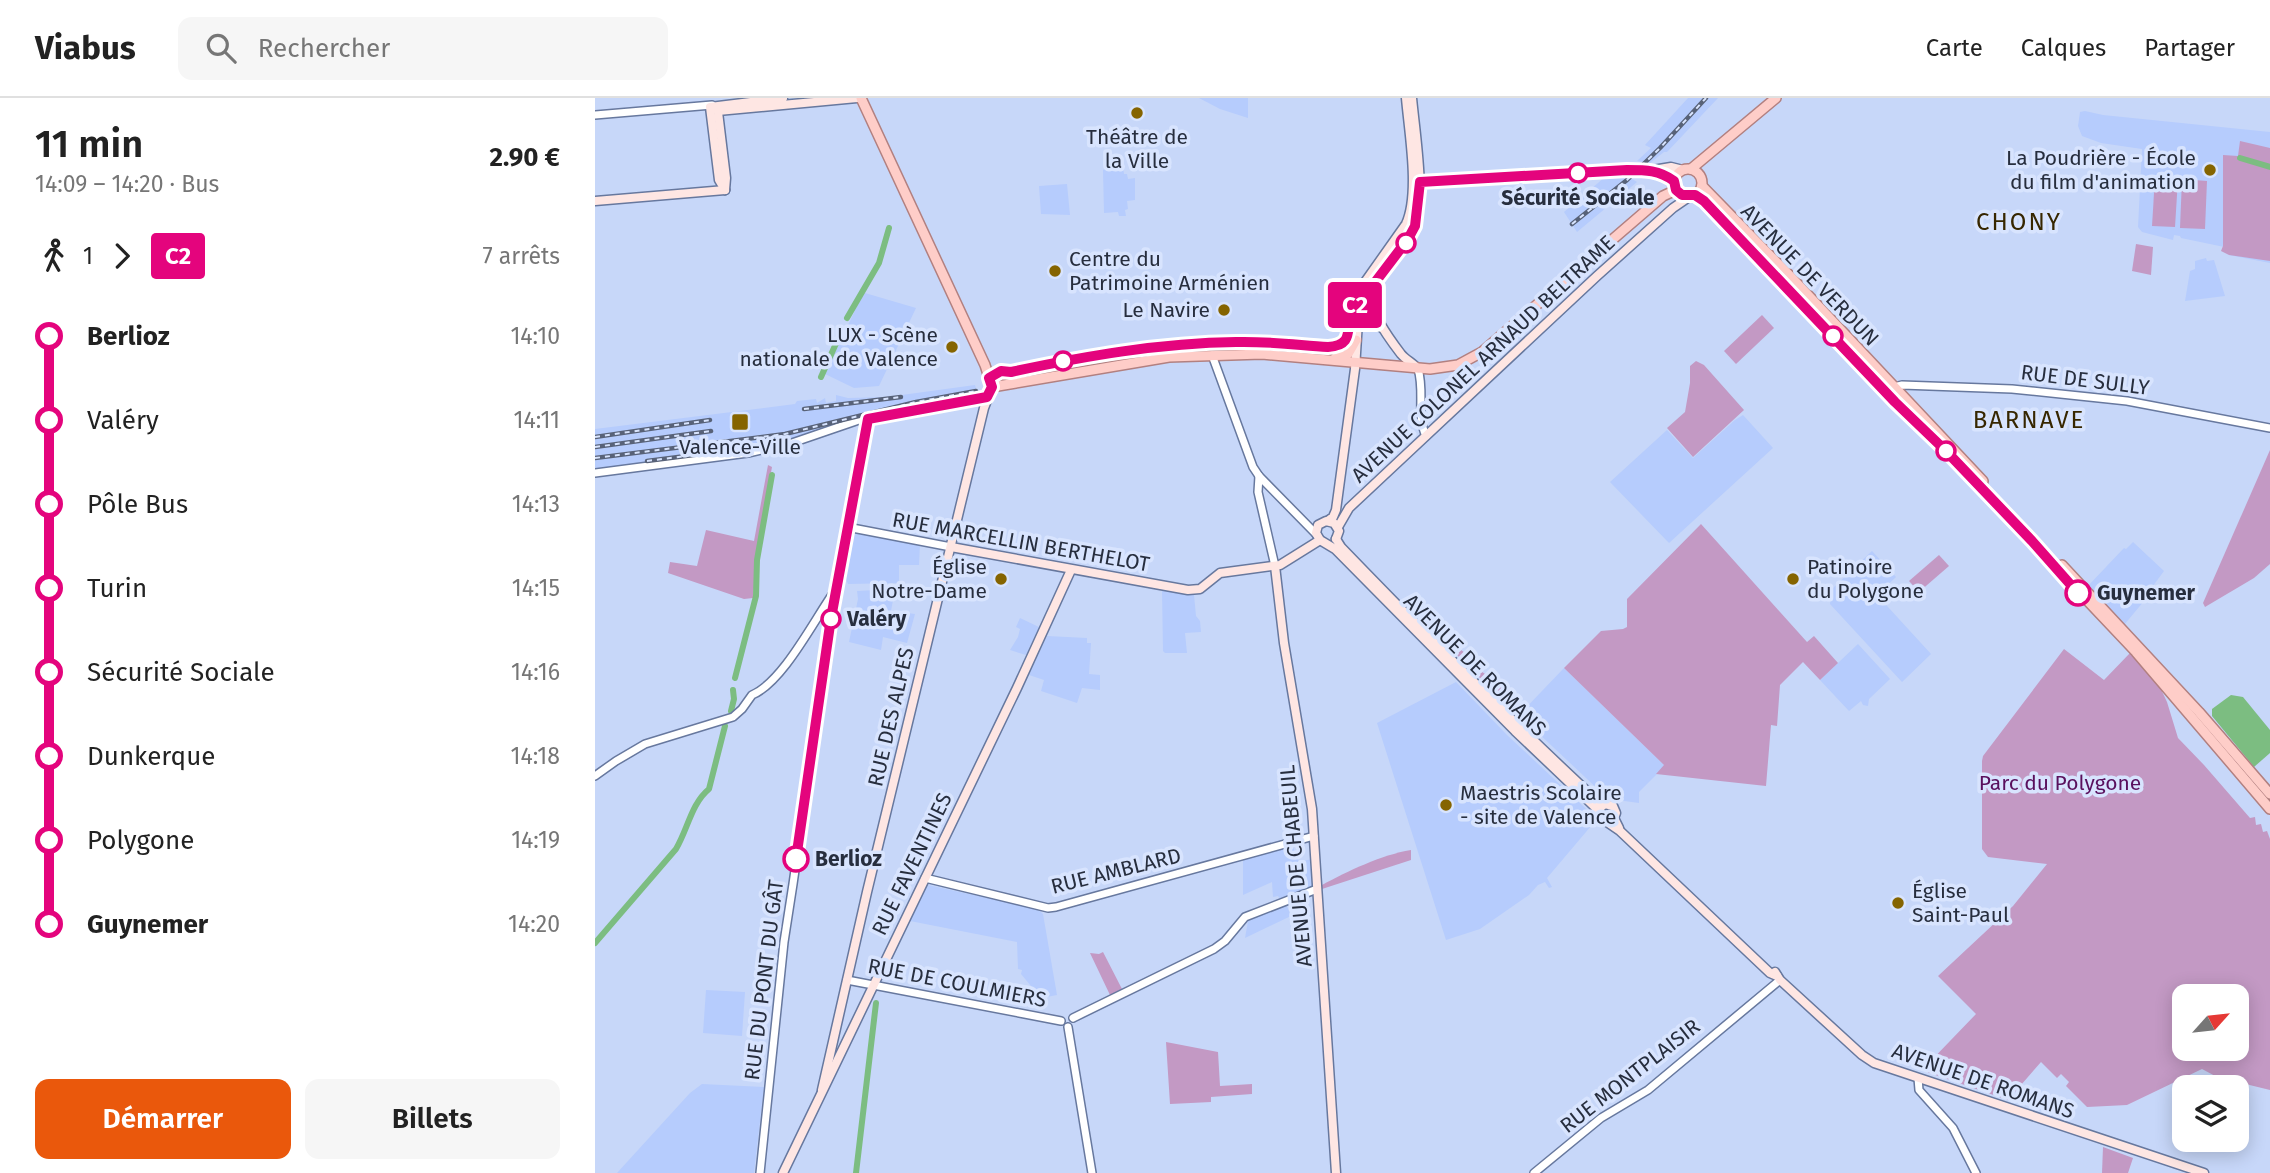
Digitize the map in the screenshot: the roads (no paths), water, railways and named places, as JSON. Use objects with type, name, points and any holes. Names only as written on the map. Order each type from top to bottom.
[{"type":"main road","points":[[715,109],[783,98]]},
{"type":"main road","points":[[715,109],[859,98],[985,365],[992,387],[1154,359],[1213,355],[1262,355],[1418,369],[1448,367],[1482,352],[1675,185]]},
{"type":"main road","points":[[1319,540],[1318,525],[1333,517],[1336,510],[1355,362],[1358,301],[1362,285],[1411,214],[1416,182],[1406,98]]},
{"type":"main road","points":[[1412,98],[1415,226],[1368,294],[1373,310],[1385,330],[1400,352],[1418,369]]},
{"type":"main road","points":[[1673,208],[1677,174],[1718,149],[1776,98]]},
{"type":"main road","points":[[595,201],[725,191],[719,180],[715,109]]},
{"type":"main road","points":[[1650,170],[1675,185],[1682,195],[1692,196],[1718,149]]},
{"type":"main road","points":[[1416,182],[1671,167],[1687,170],[1701,181]]},
{"type":"main road","name":"AVENUE DE VERDUN","points":[[1701,181],[2199,712],[2270,794]]},
{"type":"main road","name":"AVENUE DE VERDUN","points":[[1692,196],[1704,201],[1750,252],[1761,259],[2023,531],[2092,608],[2136,652],[2270,809]]},
{"type":"main road","name":"AVENUE COLONEL ARNAUD BELTRAME","points":[[1338,527],[1349,508],[1426,436],[1673,208],[1692,196]]},
{"type":"main road","points":[[1357,321],[1377,323],[1385,330]]},
{"type":"main road","points":[[1326,360],[1348,354],[1356,340]]},
{"type":"main road","points":[[1384,364],[1397,361],[1400,352]]},
{"type":"main road","name":"RUE DES ALPES","points":[[833,1059],[846,980],[950,547],[987,397],[992,387]]},
{"type":"main road","name":"AVENUE COLONEL ARNAUD BELTRAME","points":[[1336,510],[1349,508]]},
{"type":"main road","points":[[1275,566],[1284,564],[1319,540],[1336,539],[1338,527],[1329,520]]},
{"type":"main road","name":"AVENUE DE ROMANS","points":[[1336,539],[1400,608],[1601,808]]},
{"type":"main road","name":"AVENUE DE ROMANS","points":[[1319,540],[1515,731],[1601,808]]},
{"type":"main road","name":"RUE MARCELLIN BERTHELOT","points":[[950,547],[1188,590],[1200,589],[1220,573],[1275,566]]},
{"type":"main road","name":"AVENUE DE CHABEUIL","points":[[1275,566],[1284,643],[1310,791],[1334,1173]]},
{"type":"main road","name":"RUE FAVENTINES","points":[[783,1173],[822,1090],[833,1059],[873,986],[1071,570]]},
{"type":"main road","points":[[1609,804],[1616,813],[1610,819],[1601,818],[1601,808],[1609,804]]},
{"type":"main road","name":"AVENUE DE ROMANS","points":[[1610,819],[1741,943],[1768,964],[1778,978],[1874,1063],[2204,1173]]},
{"type":"street","points":[[595,115],[715,109]]},
{"type":"street","points":[[1213,355],[1252,464],[1259,476]]},
{"type":"street","points":[[1418,369],[1422,427],[1426,436]]},
{"type":"street","name":"AVENUE DE VERDUN","points":[[1876,380],[1890,388],[1894,387]]},
{"type":"street","name":"RUE DE SULLY","points":[[1894,387],[1902,385],[2012,389],[2085,396],[2127,401],[2270,428]]},
{"type":"street","points":[[595,473],[738,455],[789,444],[850,423],[987,397]]},
{"type":"street","name":"RUE DU PONT DU GÂT","points":[[760,1173],[784,942],[837,589],[868,419]]},
{"type":"street","name":"AVENUE DE CHABEUIL","points":[[1259,476],[1259,497],[1275,566]]},
{"type":"street","name":"AVENUE DE ROMANS","points":[[1259,476],[1319,540]]},
{"type":"street","name":"RUE MARCELLIN BERTHELOT","points":[[847,527],[950,547]]},
{"type":"street","points":[[595,776],[645,744],[733,717],[750,701],[752,695],[765,688],[786,664],[837,589]]},
{"type":"street","name":"RUE AMBLARD","points":[[925,878],[1048,908],[1314,836]]},
{"type":"street","points":[[1068,1027],[1062,1025],[1061,1021],[1065,1015],[1073,1018],[1213,949],[1225,941],[1245,917],[1317,888]]},
{"type":"street","name":"RUE MONTPLAISIR","points":[[1534,1173],[1601,1118],[1648,1090],[1778,978]]},
{"type":"street","name":"RUE DE COULMIERS","points":[[846,980],[1061,1021]]},
{"type":"street","points":[[1068,1027],[1073,1023],[1073,1018]]},
{"type":"street","points":[[1068,1027],[1092,1173]]},
{"type":"street","points":[[1917,1078],[1919,1090],[1953,1128],[1976,1173]]},
{"type":"waterway","points":[[2240,158],[2270,167]]},
{"type":"waterway","points":[[847,318],[879,263],[889,228]]},
{"type":"waterway","points":[[821,377],[838,339]]},
{"type":"waterway","points":[[735,678],[756,596],[757,560],[772,475]]},
{"type":"waterway","points":[[731,711],[733,690]]},
{"type":"waterway","points":[[595,943],[676,849],[694,809],[709,789],[725,726]]},
{"type":"waterway","points":[[856,1173],[876,1003]]},
{"type":"railway","points":[[1572,224],[1627,180],[1706,98]]},
{"type":"railway","points":[[595,458],[785,434],[916,402],[976,391]]},
{"type":"railway","points":[[804,409],[901,397]]},
{"type":"railway","points":[[595,437],[710,420]]},
{"type":"railway","points":[[595,447],[711,431]]},
{"type":"railway","points":[[647,461],[748,448]]},
{"type":"place","name":"Théâtre de la Ville","points":[[1137,113]]},
{"type":"place","name":"La Poudrière - École du film d'animation","points":[[2210,170]]},
{"type":"place","name":"Sécurité Sociale","points":[[1578,173]]},
{"type":"place","name":"Centre du Patrimoine Arménien","points":[[1055,271]]},
{"type":"place","name":"Le Navire","points":[[1224,310]]},
{"type":"place","name":"LUX - Scène nationale de Valence","points":[[952,347]]},
{"type":"place","name":"Valence-Ville","points":[[740,422]]},
{"type":"place","name":"Église Notre-Dame","points":[[1001,579]]},
{"type":"place","name":"Patinoire du Polygone","points":[[1793,579]]},
{"type":"place","name":"Guynemer","points":[[2078,593]]},
{"type":"place","name":"Valéry","points":[[831,619]]},
{"type":"place","name":"Maestris Scolaire - site de Valence","points":[[1446,805]]},
{"type":"place","name":"Berlioz","points":[[796,859]]},
{"type":"place","name":"Église Saint-Paul","points":[[1898,903]]},
{"type":"district","name":"CHONY","points":[[2019,222]]},
{"type":"district","name":"BARNAVE","points":[[2029,420]]},
{"type":"park label","name":"Parc du Polygone","points":[[2060,783]]}]
